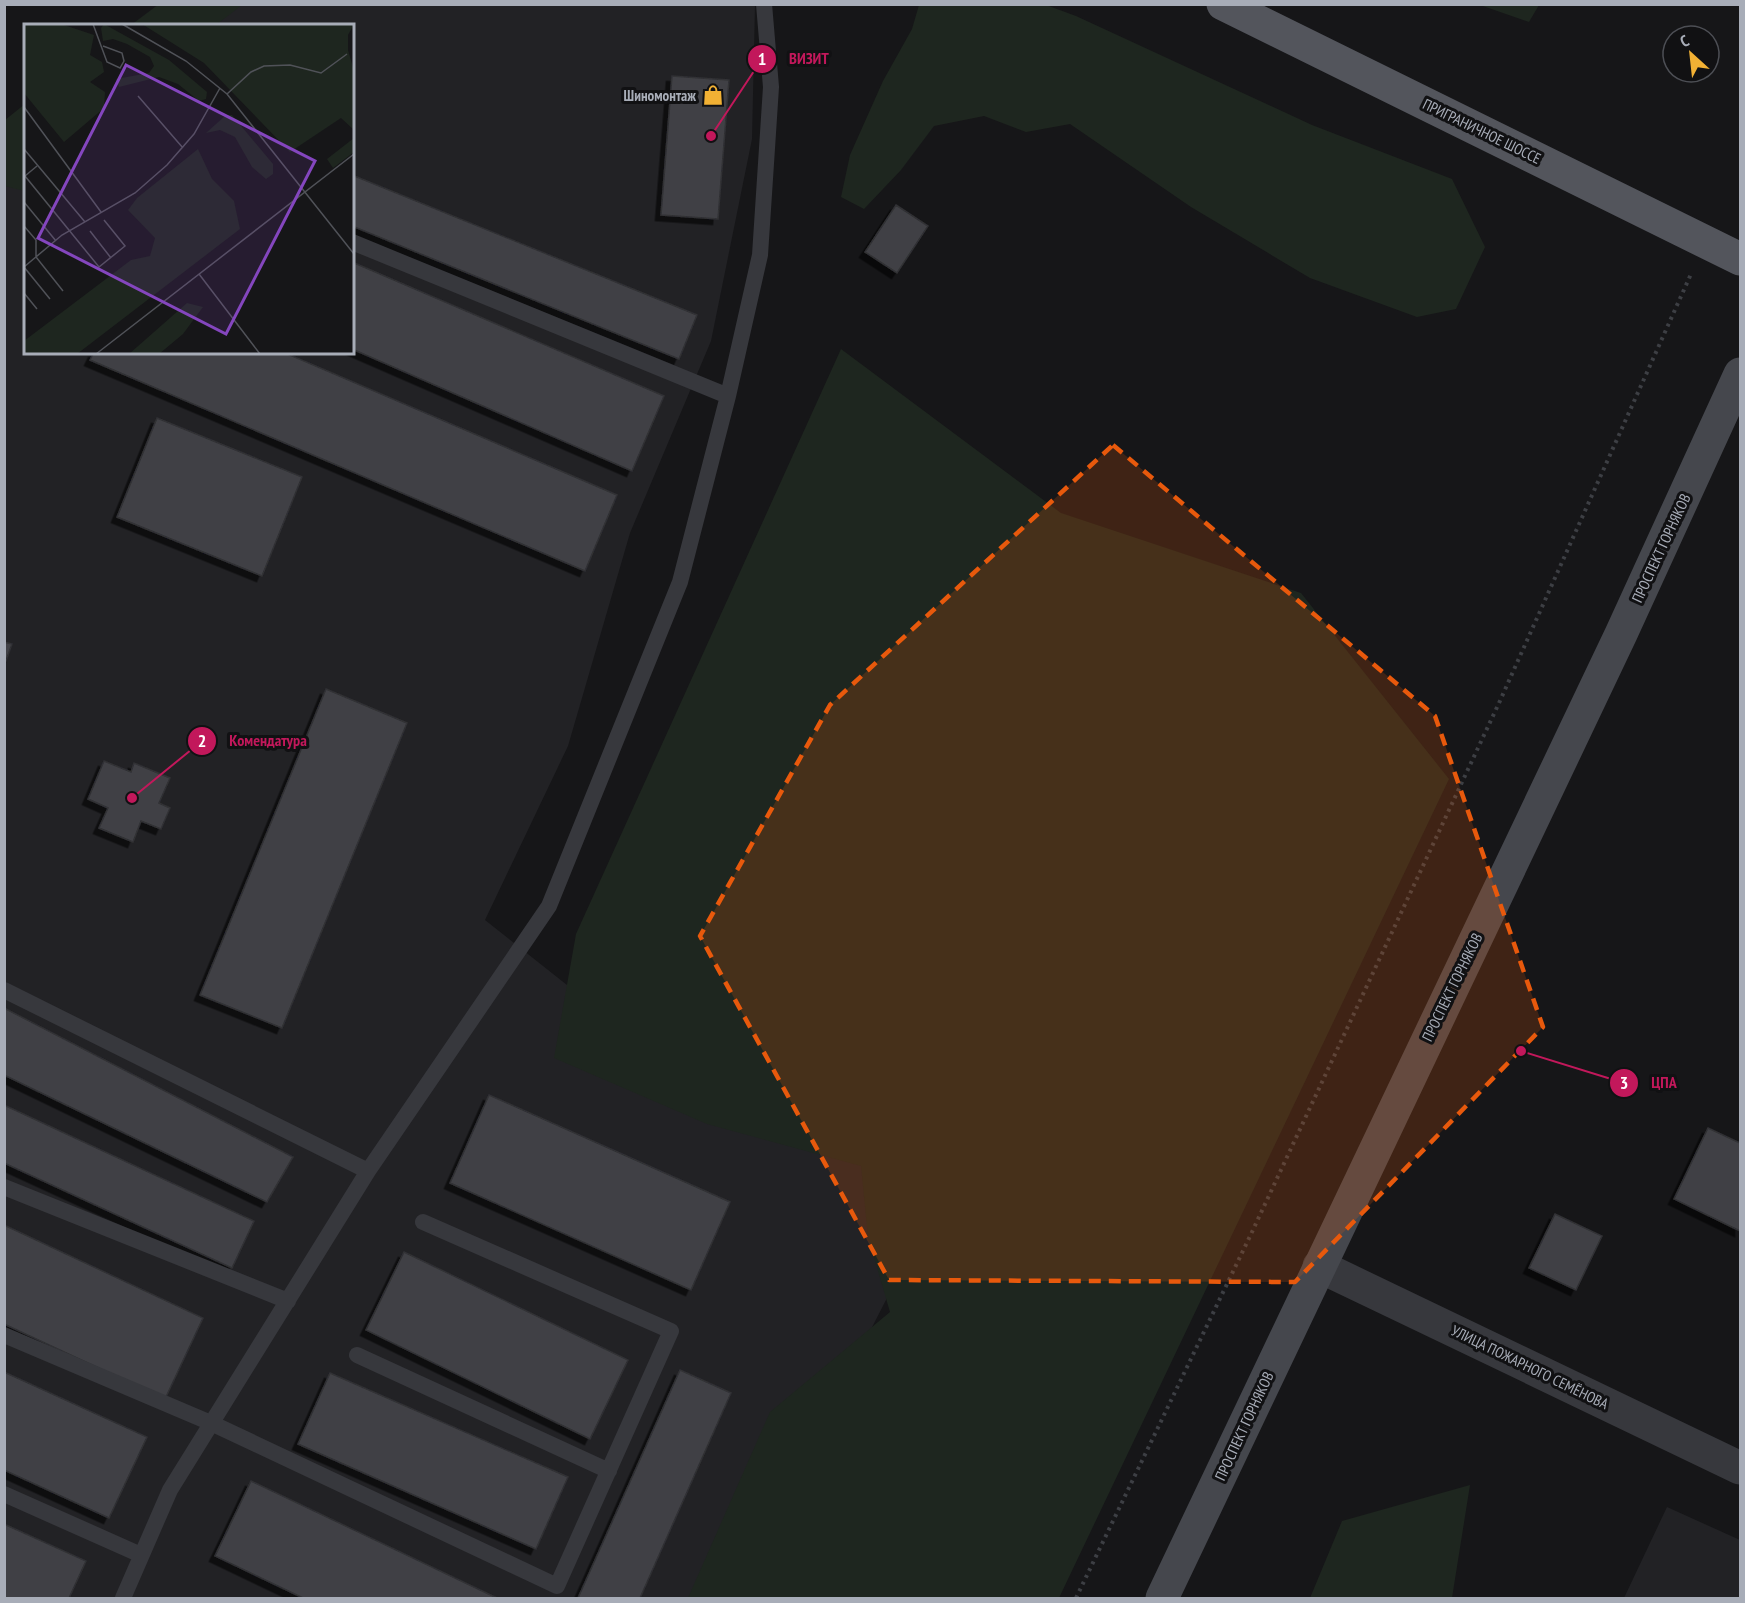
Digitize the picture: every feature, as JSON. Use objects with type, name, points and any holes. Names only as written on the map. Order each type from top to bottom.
[{"type":"main road","name":"ПРИГРАНИЧНОЕ ШОССЕ","points":[[1223,4],[1740,259]]},
{"type":"main road","name":"ПРОСПЕКТ ГОРНЯКОВ","points":[[1162,1599],[1621,634],[1740,374]]},
{"type":"street","name":"УЛИЦА ПОЖАРНОГО СЕМЁНОВА","points":[[1319,1266],[1740,1468]]},
{"type":"lane","points":[[123,1599],[170,1490],[368,1171],[549,906],[680,582],[728,396],[760,255],[771,87],[764,4]]},
{"type":"lane","points":[[354,243],[728,396]]},
{"type":"lane","points":[[4,990],[368,1171]]},
{"type":"lane","points":[[4,1187],[288,1301]]},
{"type":"lane","points":[[4,1335],[211,1424],[558,1586],[671,1331],[423,1222]]},
{"type":"lane","points":[[357,1355],[609,1471]]},
{"type":"lane","points":[[4,1494],[141,1555]]},
{"type":"path","points":[[1076,1599],[1252,1232],[1499,703],[1705,242]]},
{"type":"highlighted area","points":[[1113,445],[1435,716],[1543,1027],[1295,1282],[889,1280],[700,936],[830,705]]},
{"type":"shaded area","points":[[159,4],[242,4],[217,24],[132,24]]},
{"type":"shaded area","points":[[210,5],[755,5],[752,139],[711,341],[630,533],[568,746],[485,920],[697,1088],[852,1116],[925,1224],[733,1598],[5,1598],[4,188],[24,171],[24,354],[354,354],[354,24],[190,24]]},
{"type":"shaded area","points":[[919,5],[1046,5],[1076,16],[1312,125],[1452,179],[1485,247],[1456,309],[1417,317],[1310,278],[1191,207],[1070,124],[1026,132],[984,116],[934,126],[901,170],[864,209],[841,197],[850,155],[883,81],[912,29]]},
{"type":"shaded area","points":[[1480,5],[1539,5],[1529,22]]},
{"type":"shaded area","points":[[24,105],[24,191],[4,186],[5,120]]},
{"type":"shaded area","points":[[841,349],[1061,513],[1301,593],[1449,779],[1059,1598],[688,1598],[770,1412],[890,1312],[868,1237],[861,1166],[707,1124],[554,1058],[576,934]]},
{"type":"shaded area","points":[[1470,1485],[1452,1598],[1310,1598],[1342,1521]]},
{"type":"shaded area","points":[[1667,1507],[1740,1540],[1740,1598],[1624,1598]]},
{"type":"building","points":[[672,76],[729,80],[718,219],[661,215]]},
{"type":"building","points":[[354,176],[697,315],[679,359],[354,227]]},
{"type":"building","points":[[896,205],[928,226],[897,273],[865,252]]},
{"type":"building","points":[[354,263],[664,396],[632,471],[354,350]]},
{"type":"building","points":[[93,354],[288,354],[617,495],[585,571],[90,360]]},
{"type":"building","points":[[157,418],[302,477],[262,576],[117,517]]},
{"type":"building","points":[[4,642],[12,644],[4,666]]},
{"type":"building","points":[[326,689],[407,723],[282,1028],[200,995]]},
{"type":"building","points":[[104,761],[131,772],[134,763],[170,778],[159,803],[170,808],[161,829],[141,821],[133,842],[99,828],[108,808],[88,799]]},
{"type":"building","points":[[4,1008],[293,1157],[267,1202],[4,1075]]},
{"type":"building","points":[[489,1095],[730,1202],[691,1290],[450,1183]]},
{"type":"building","points":[[4,1105],[254,1221],[232,1268],[4,1163]]},
{"type":"building","points":[[1708,1128],[1740,1143],[1740,1231],[1674,1199]]},
{"type":"building","points":[[1555,1214],[1602,1236],[1576,1290],[1529,1268]]},
{"type":"building","points":[[4,1225],[203,1318],[165,1399],[4,1324]]},
{"type":"building","points":[[404,1252],[628,1360],[590,1439],[366,1330]]},
{"type":"building","points":[[680,1370],[731,1393],[640,1598],[578,1598]]},
{"type":"building","points":[[4,1372],[147,1437],[109,1518],[4,1470]]},
{"type":"building","points":[[330,1373],[568,1477],[536,1549],[298,1444]]},
{"type":"building","points":[[251,1481],[497,1598],[303,1598],[215,1556]]},
{"type":"building","points":[[4,1524],[86,1561],[69,1598],[4,1598]]},
{"type":"place","name":"Шиномонтаж","points":[[713,95]]},
{"type":"place","name":"ВИЗИТ","points":[[711,136]]},
{"type":"place","name":"Комендатура","points":[[132,798]]},
{"type":"place","name":"ЦПА","points":[[1521,1051]]}]
